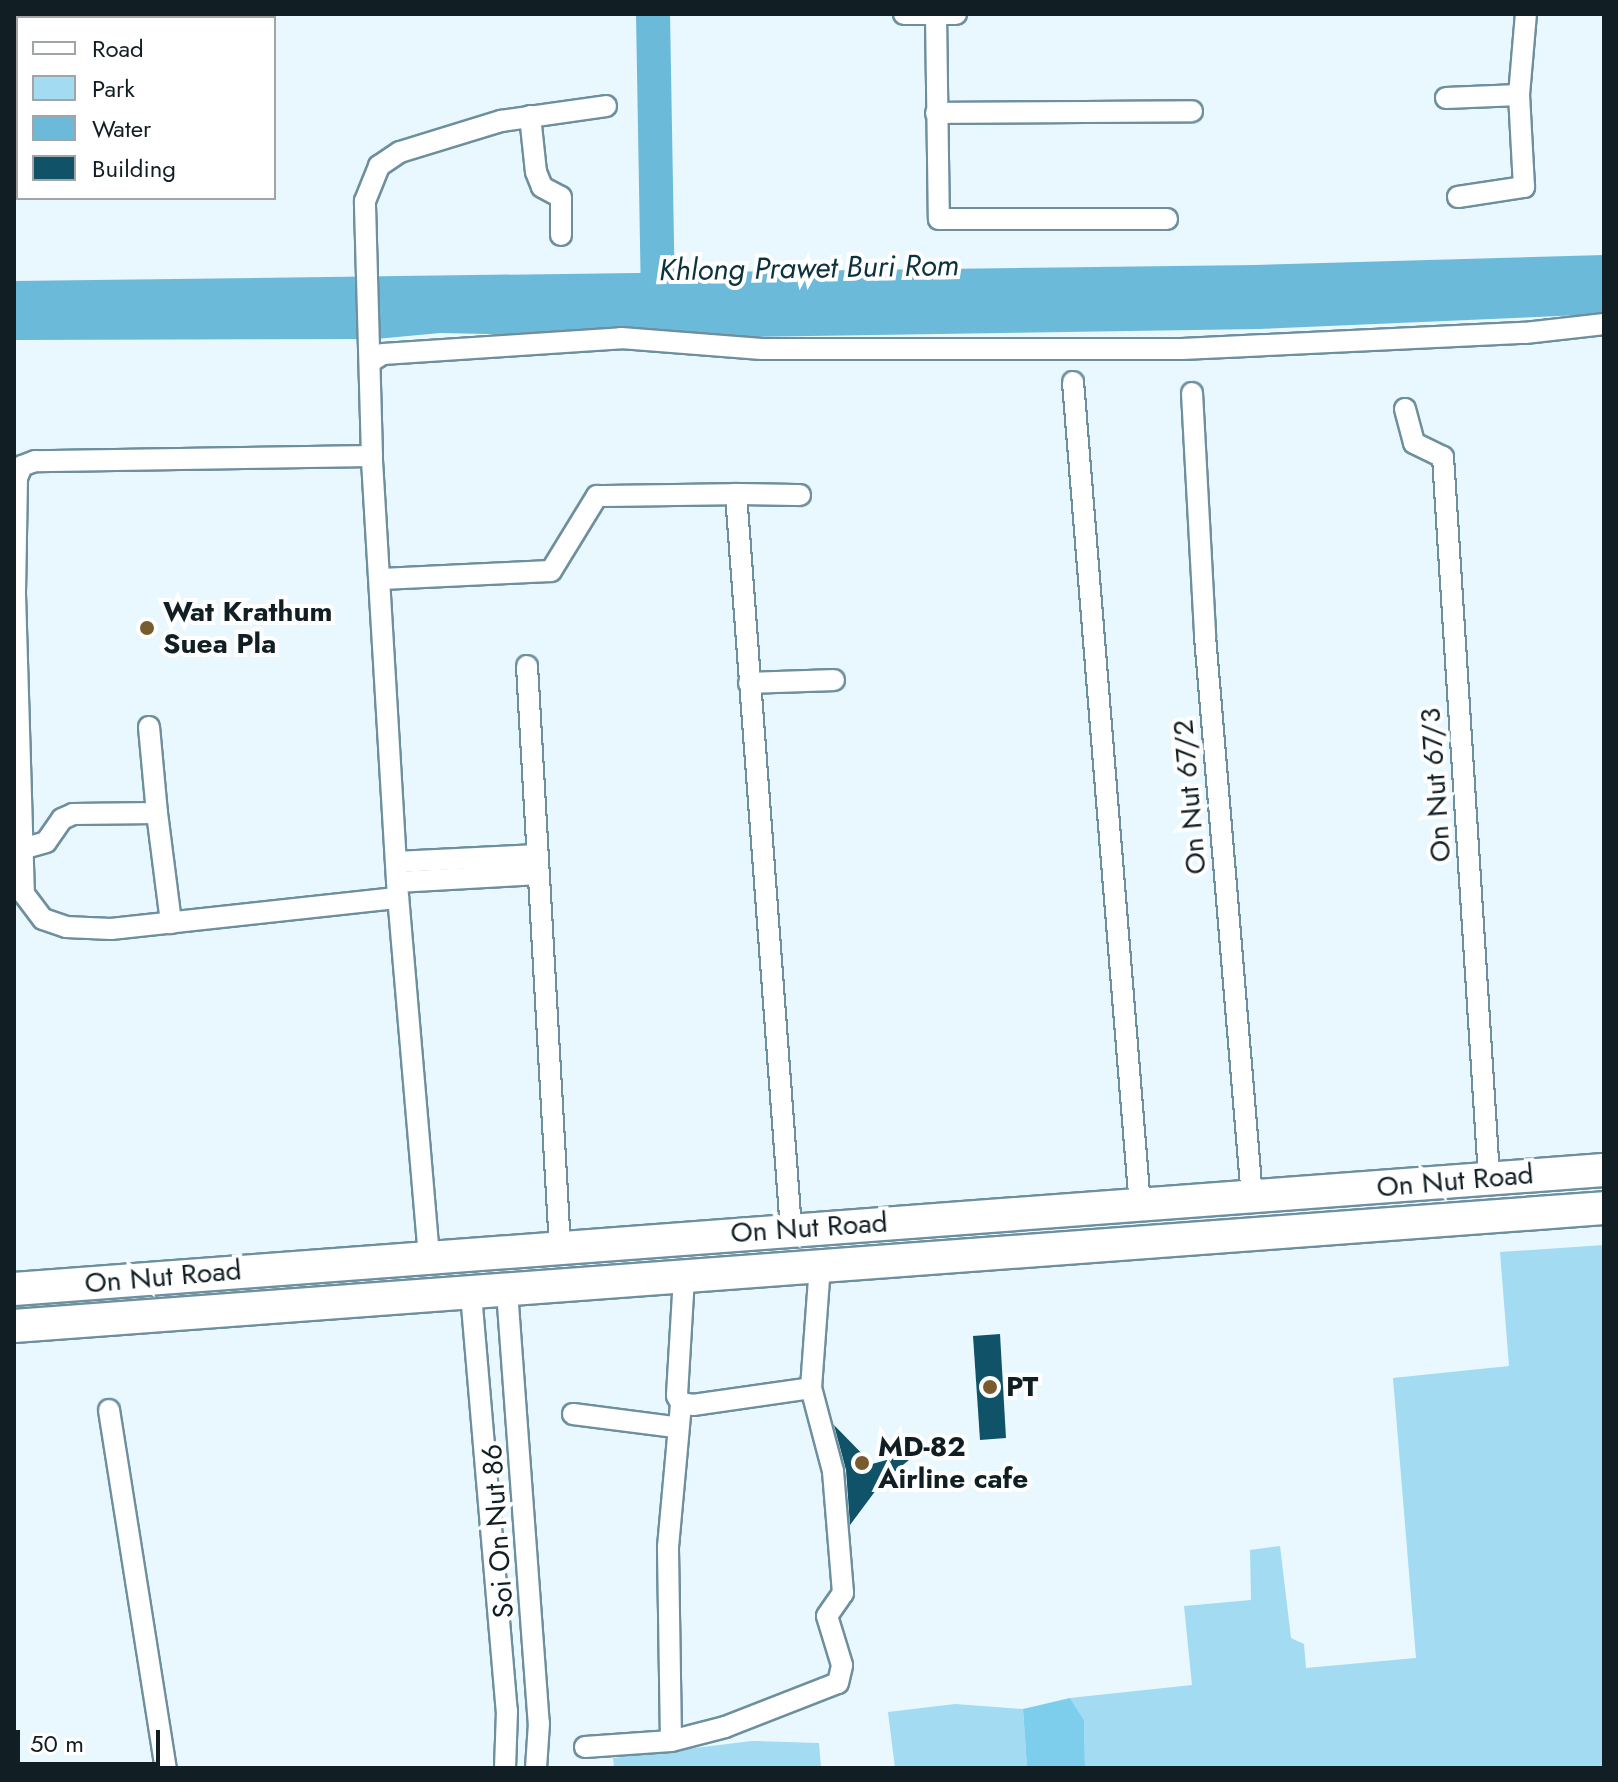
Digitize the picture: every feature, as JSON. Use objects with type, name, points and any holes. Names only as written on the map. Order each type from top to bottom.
[{"type":"main road","name":"On Nut Road","points":[[14,1289],[1604,1170]]},
{"type":"main road","name":"On Nut Road","points":[[14,1326],[1604,1208]]},
{"type":"main road","points":[[502,1251],[507,1291]]},
{"type":"main road","points":[[466,1253],[471,1294]]},
{"type":"street","points":[[904,14],[956,14]]},
{"type":"street","points":[[936,14],[939,219],[1167,219]]},
{"type":"street","points":[[1458,197],[1524,187],[1519,95],[1526,14]]},
{"type":"street","points":[[1446,98],[1519,95]]},
{"type":"street","points":[[429,1257],[397,881],[372,456],[365,201],[379,166],[444,134],[530,116],[606,106]]},
{"type":"street","points":[[936,113],[1192,111]]},
{"type":"street","points":[[530,116],[536,172],[542,187],[561,197],[561,235]]},
{"type":"street","points":[[370,358],[383,354],[621,338],[762,349],[1182,349],[1525,333],[1604,324]]},
{"type":"street","points":[[1073,382],[1140,1205]]},
{"type":"street","name":"On Nut 67/2","points":[[1192,393],[1205,636],[1252,1197]]},
{"type":"street","name":"On Nut 67/3","points":[[1405,409],[1414,443],[1443,457],[1489,1177]]},
{"type":"street","points":[[372,456],[25,463],[16,478],[15,594],[24,894],[43,919],[66,927],[111,929],[171,923],[397,881],[538,865]]},
{"type":"street","points":[[736,494],[791,1229]]},
{"type":"street","points":[[381,579],[551,571],[597,496],[800,495]]},
{"type":"street","points":[[527,666],[560,1247]]},
{"type":"street","points":[[749,683],[834,680]]},
{"type":"street","points":[[149,727],[171,923]]},
{"type":"street","points":[[22,849],[46,842],[62,819],[73,814],[157,813]]},
{"type":"street","points":[[585,1747],[671,1741],[739,1722],[838,1683],[842,1665],[827,1616],[843,1593],[834,1485],[811,1388],[820,1265]]},
{"type":"street","points":[[671,1741],[668,1547],[675,1427],[681,1403],[684,1277]]},
{"type":"street","name":"Soi On Nut 86","points":[[507,1291],[538,1709],[536,1768]]},
{"type":"street","name":"Soi On Nut 86","points":[[471,1294],[507,1711],[505,1768]]},
{"type":"street","points":[[681,1403],[811,1388]]},
{"type":"street","points":[[109,1410],[166,1768]]},
{"type":"street","points":[[573,1414],[675,1427]]},
{"type":"green space","points":[[1604,1245],[1604,1768],[1085,1768],[1084,1720],[1070,1698],[1192,1685],[1184,1606],[1251,1600],[1250,1550],[1280,1546],[1291,1638],[1304,1644],[1306,1668],[1416,1658],[1393,1378],[1509,1366],[1500,1252]]},
{"type":"green space","points":[[955,1704],[1023,1709],[1027,1768],[895,1768],[888,1712]]},
{"type":"green space","points":[[752,1741],[819,1743],[821,1768],[614,1768],[613,1758]]},
{"type":"shaded area","points":[[1070,1698],[1084,1720],[1085,1768],[1027,1768],[1023,1709]]},
{"type":"water","points":[[1604,255],[1604,314],[1259,329],[684,338],[440,333],[376,339],[14,340],[14,281],[1255,265]]},
{"type":"building","name":"PT","points":[[1000,1334],[1006,1438],[980,1440],[973,1336]]},
{"type":"building","points":[[834,1425],[872,1464],[920,1451],[882,1482],[850,1525],[846,1470]]},
{"type":"waterway","name":"Khlong Prawet Buri Rom","points":[[653,14],[658,300]]},
{"type":"place","name":"Wat Krathum Suea Pla","points":[[147,628]]},
{"type":"place","name":"PT","points":[[990,1387]]},
{"type":"place","name":"MD-82 Airline cafe","points":[[862,1463]]}]
